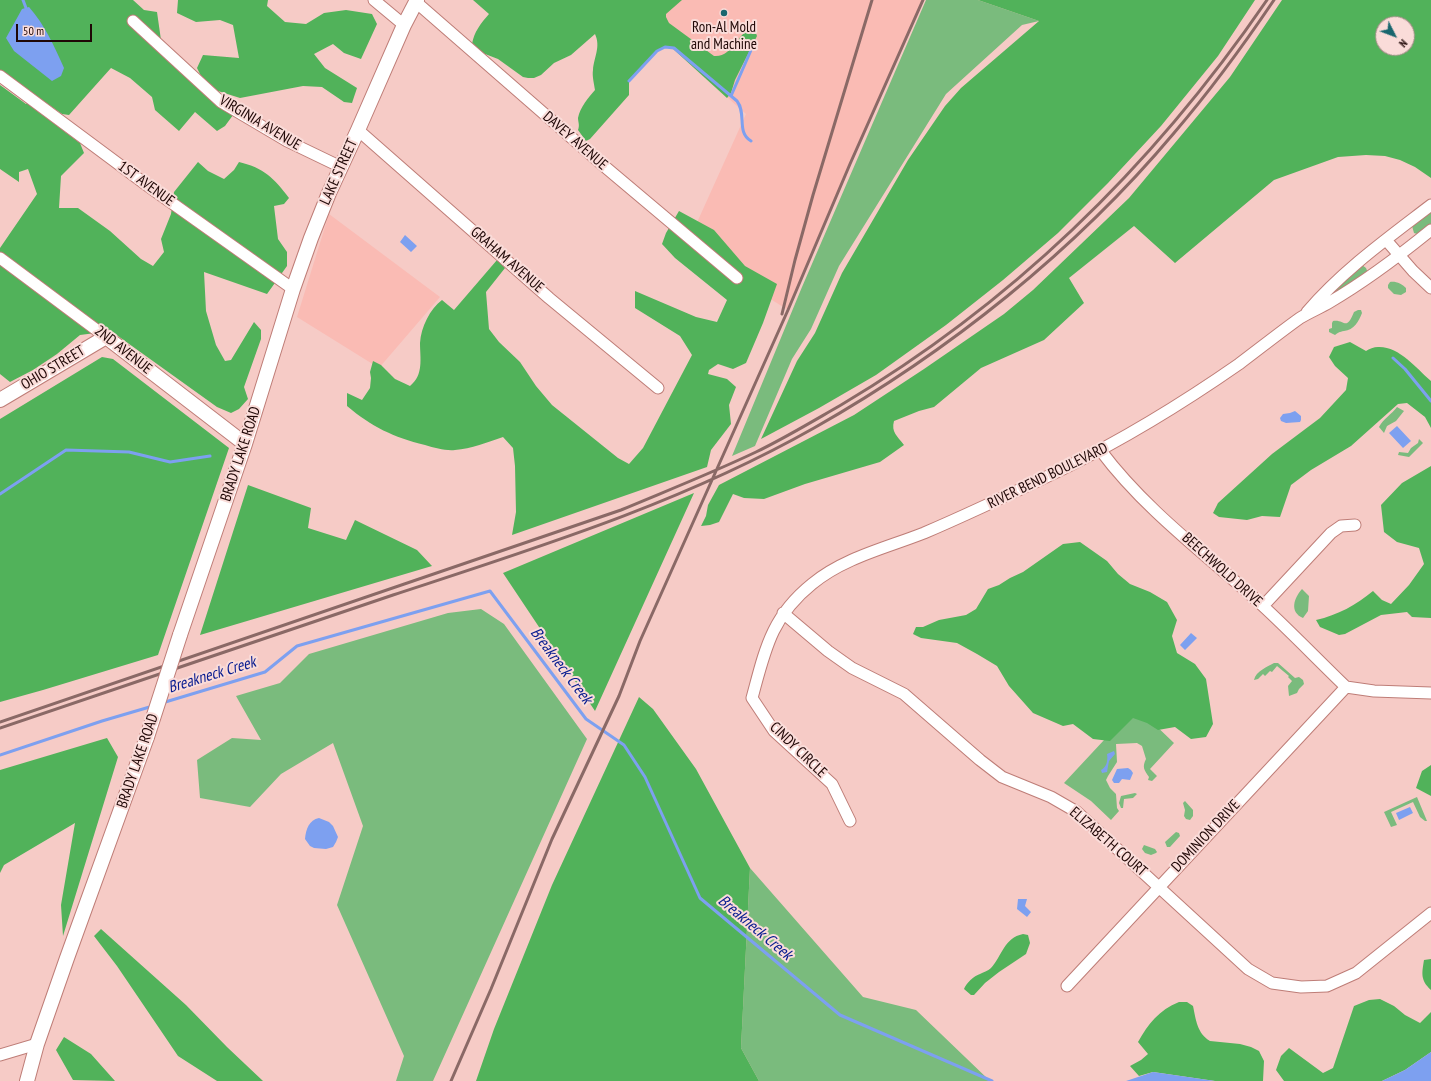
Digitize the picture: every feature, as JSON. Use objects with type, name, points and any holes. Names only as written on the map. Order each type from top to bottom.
[{"type":"street","points":[[374,0],[404,25]]},
{"type":"street","name":"LAKE STREET","points":[[275,350],[293,289],[327,198],[404,25],[417,1]]},
{"type":"street","name":"DAVEY AVENUE","points":[[417,1],[599,162],[737,278]]},
{"type":"street","name":"VIRGINIA AVENUE","points":[[133,21],[221,102],[287,141],[341,167]]},
{"type":"street","name":"1ST AVENUE","points":[[0,76],[148,186],[293,289]]},
{"type":"street","name":"GRAHAM AVENUE","points":[[358,130],[550,298],[658,388]]},
{"type":"street","name":"RIVER BEND BOULEVARD","points":[[1303,317],[1323,294],[1358,262],[1431,205]]},
{"type":"street","name":"RIVER BEND BOULEVARD","points":[[783,613],[812,583],[837,568],[992,504],[1100,451],[1191,396],[1240,363],[1303,317],[1330,302],[1400,255],[1431,230]]},
{"type":"street","points":[[1386,240],[1431,288]]},
{"type":"street","name":"2ND AVENUE","points":[[0,258],[245,444]]},
{"type":"street","name":"OHIO STREET","points":[[0,400],[106,337]]},
{"type":"street","name":"BRADY LAKE ROAD","points":[[27,1081],[37,1044],[67,958],[147,737],[275,350]]},
{"type":"street","name":"BEECHWOLD DRIVE","points":[[1100,451],[1118,473],[1153,508],[1263,606],[1346,686]]},
{"type":"street","points":[[1263,606],[1331,533],[1341,526],[1355,525]]},
{"type":"street","name":"CINDY CIRCLE","points":[[783,613],[774,627],[767,644],[752,698],[774,731],[832,784],[850,821]]},
{"type":"street","name":"ELIZABETH COURT","points":[[783,613],[828,651],[850,667],[904,694],[980,760],[1002,777],[1051,797],[1077,812],[1248,969],[1272,983],[1301,987],[1327,986],[1356,973],[1431,913]]},
{"type":"street","points":[[1346,686],[1374,691],[1431,693]]},
{"type":"street","name":"DOMINION DRIVE","points":[[1067,986],[1346,686]]},
{"type":"street","points":[[0,1055],[37,1044]]},
{"type":"shaded area","points":[[618,0],[923,0],[850,164],[788,310],[737,278],[690,238],[746,114]]},
{"type":"shaded area","points":[[329,214],[440,297],[379,368],[297,317]]},
{"type":"green space","points":[[0,0],[133,0],[144,10],[157,12],[162,47],[236,111],[225,126],[217,131],[195,112],[179,131],[155,110],[152,97],[130,78],[111,68],[69,115],[62,114],[0,71]]},
{"type":"green space","points":[[178,0],[268,0],[267,6],[285,22],[306,24],[324,13],[346,10],[372,14],[377,24],[361,59],[344,53],[333,44],[314,54],[325,68],[357,88],[352,103],[344,102],[322,87],[303,86],[240,98],[218,91],[202,78],[197,68],[203,55],[239,58],[233,25],[220,20],[196,22],[177,13]]},
{"type":"green space","points":[[473,0],[682,0],[666,14],[669,23],[714,56],[726,53],[748,30],[754,28],[757,36],[735,80],[731,93],[727,98],[671,47],[664,47],[657,51],[629,81],[629,95],[590,139],[586,141],[578,130],[578,118],[583,106],[595,90],[593,72],[597,52],[597,39],[595,34],[571,55],[554,63],[541,75],[534,78],[523,77],[498,59],[480,52],[472,44],[478,28],[489,14]]},
{"type":"green space","points":[[926,0],[978,0],[1039,21],[1022,25],[946,94],[839,266],[811,329],[792,359],[755,446],[732,456],[802,287]]},
{"type":"green space","points":[[978,0],[1255,0],[1218,56],[1161,126],[1108,183],[1058,233],[1003,280],[946,325],[876,375],[761,439],[797,361],[815,333],[842,273],[908,160],[945,106],[961,88],[1039,21]]},
{"type":"green space","points":[[1282,0],[1431,0],[1431,178],[1415,167],[1400,160],[1385,156],[1366,155],[1338,157],[1274,180],[1175,263],[1134,226],[1069,278],[1084,303],[1044,340],[981,368],[934,407],[894,421],[894,431],[904,445],[880,462],[805,484],[764,499],[744,498],[733,494],[719,522],[701,526],[706,516],[708,505],[719,485],[854,415],[1004,314],[1033,290],[1129,198],[1230,77]]},
{"type":"green space","points":[[0,85],[26,104],[31,99],[53,115],[64,131],[80,143],[84,153],[61,176],[59,208],[78,208],[110,231],[141,259],[153,266],[164,252],[161,239],[171,214],[174,192],[198,162],[208,171],[224,179],[234,170],[239,162],[248,164],[262,171],[273,179],[289,198],[284,204],[274,206],[278,239],[287,252],[287,266],[267,294],[204,272],[206,311],[216,345],[225,361],[231,360],[254,322],[261,330],[261,339],[244,387],[248,399],[239,409],[231,413],[217,407],[111,331],[80,335],[57,354],[33,370],[10,382],[0,374],[0,248],[37,194],[28,169],[19,172],[19,182],[0,169]]},
{"type":"green space","points":[[1431,209],[1431,227],[1420,235],[1414,233],[1412,226]]},
{"type":"green space","points":[[679,211],[714,230],[745,266],[777,284],[763,323],[746,363],[733,369],[718,364],[709,370],[708,374],[727,379],[736,387],[729,405],[731,424],[711,450],[707,467],[512,535],[516,512],[515,466],[513,448],[503,437],[467,448],[452,450],[440,449],[393,435],[365,420],[347,406],[347,393],[362,400],[370,388],[370,372],[373,361],[381,365],[395,379],[410,386],[414,382],[419,372],[422,331],[430,313],[442,300],[454,310],[497,260],[505,268],[486,292],[489,329],[499,342],[520,362],[536,386],[552,405],[618,458],[629,464],[643,448],[692,355],[680,336],[635,308],[635,291],[696,317],[717,322],[727,300],[675,258],[662,244],[666,233]]},
{"type":"green space","points":[[1362,265],[1366,268],[1368,273],[1330,299],[1326,296]]},
{"type":"green space","points":[[1390,282],[1397,282],[1403,285],[1406,288],[1406,292],[1401,295],[1394,294],[1388,288]]},
{"type":"green space","points":[[1361,310],[1362,313],[1358,322],[1351,329],[1339,332],[1335,335],[1329,332],[1329,329],[1332,328],[1333,321],[1347,323],[1354,312]]},
{"type":"green space","points":[[1350,342],[1366,351],[1378,347],[1393,350],[1407,359],[1431,381],[1431,428],[1425,417],[1407,403],[1398,404],[1351,446],[1311,470],[1291,485],[1280,517],[1262,516],[1247,520],[1219,517],[1213,513],[1218,503],[1272,454],[1320,418],[1346,390],[1348,378],[1335,366],[1329,357],[1334,347]]},
{"type":"green space","points":[[102,357],[113,359],[229,448],[158,655],[0,702],[0,419]]},
{"type":"green space","points":[[1397,407],[1404,411],[1396,421],[1387,426],[1384,433],[1379,427]]},
{"type":"green space","points":[[1419,439],[1423,443],[1409,457],[1398,455],[1399,452],[1408,453],[1411,448],[1418,443]]},
{"type":"green space","points":[[1431,466],[1431,618],[1412,617],[1407,612],[1381,615],[1345,634],[1339,635],[1320,627],[1316,620],[1346,609],[1373,591],[1382,600],[1391,604],[1409,585],[1424,564],[1419,548],[1397,542],[1384,532],[1381,505],[1402,483]]},
{"type":"green space","points":[[248,485],[311,508],[308,528],[346,540],[355,520],[417,550],[432,566],[200,635]]},
{"type":"green space","points":[[694,493],[595,711],[503,573]]},
{"type":"green space","points":[[1080,542],[1107,561],[1118,574],[1130,584],[1150,592],[1167,602],[1177,620],[1172,636],[1177,653],[1195,664],[1206,679],[1213,724],[1206,737],[1191,739],[1175,727],[1158,730],[1147,723],[1133,718],[1110,741],[1093,739],[1073,724],[1063,726],[1033,713],[1009,686],[997,666],[977,654],[957,643],[921,638],[913,634],[916,627],[923,627],[939,620],[966,615],[976,609],[988,589],[999,585],[1023,572],[1063,544]]},
{"type":"green space","points":[[1302,589],[1309,596],[1308,611],[1303,618],[1294,609],[1297,596]]},
{"type":"green space","points":[[481,609],[504,624],[587,739],[433,1081],[396,1081],[404,1056],[337,905],[363,826],[333,743],[281,774],[250,807],[200,798],[197,760],[232,738],[261,740],[236,696],[280,683],[309,654],[448,613]]},
{"type":"green space","points":[[1274,663],[1278,663],[1295,678],[1299,677],[1303,680],[1304,684],[1297,693],[1289,696],[1288,686],[1292,681],[1288,677],[1289,676],[1277,666],[1272,672],[1270,671],[1265,676],[1263,674],[1258,679],[1254,680],[1259,672]]},
{"type":"green space","points":[[639,697],[653,709],[696,769],[750,868],[741,1048],[759,1081],[476,1081],[494,1029],[552,885]]},
{"type":"green space","points":[[1132,710],[1149,719],[1174,743],[1150,769],[1157,776],[1152,781],[1148,780],[1149,777],[1144,768],[1146,759],[1142,746],[1137,743],[1116,744],[1117,762],[1106,780],[1110,788],[1116,794],[1117,808],[1119,811],[1111,820],[1091,801],[1064,783]]},
{"type":"green space","points":[[107,738],[118,757],[63,936],[61,905],[75,823],[4,865],[0,873],[0,770]]},
{"type":"green space","points":[[1431,765],[1431,796],[1416,788],[1422,771]]},
{"type":"green space","points":[[1135,793],[1137,794],[1133,798],[1124,799],[1123,808],[1121,808],[1119,803],[1121,796]]},
{"type":"green space","points":[[1417,797],[1427,821],[1420,817],[1413,802],[1391,812],[1397,825],[1391,827],[1384,812]]},
{"type":"green space","points":[[1185,801],[1193,810],[1193,816],[1190,820],[1186,819],[1184,816],[1185,810],[1183,803]]},
{"type":"green space","points":[[1176,832],[1179,833],[1180,836],[1170,847],[1167,847],[1165,842]]},
{"type":"green space","points":[[1144,845],[1155,849],[1157,852],[1151,855],[1145,853],[1142,849]]},
{"type":"green space","points":[[750,868],[863,997],[916,1010],[990,1081],[759,1081],[741,1048]]},
{"type":"green space","points":[[101,929],[186,1005],[263,1081],[217,1081],[178,1056],[117,966],[94,936]]},
{"type":"green space","points":[[1023,934],[1028,935],[1030,943],[1026,954],[985,983],[974,995],[971,995],[964,989],[966,984],[973,978],[991,968],[1007,943]]},
{"type":"green space","points":[[1431,959],[1431,990],[1423,980],[1422,973],[1424,960]]},
{"type":"green space","points":[[1380,999],[1394,1006],[1405,1015],[1420,1023],[1431,1012],[1431,1052],[1405,1070],[1382,1081],[1284,1081],[1276,1070],[1281,1056],[1289,1048],[1323,1073],[1333,1068],[1354,1006],[1369,1000]]},
{"type":"green space","points":[[1179,1002],[1187,1002],[1193,1006],[1196,1021],[1200,1030],[1202,1034],[1210,1041],[1240,1044],[1259,1051],[1264,1061],[1263,1081],[1215,1081],[1153,1072],[1139,1076],[1130,1066],[1148,1054],[1138,1042],[1146,1029],[1160,1013]]},
{"type":"green space","points":[[64,1037],[91,1054],[115,1081],[73,1080],[56,1050]]},
{"type":"water","points":[[29,7],[44,28],[64,68],[61,76],[52,81],[14,51],[6,38],[22,9]]},
{"type":"water","points":[[405,235],[417,246],[411,252],[400,242]]},
{"type":"water","points":[[1295,411],[1301,416],[1300,422],[1286,423],[1281,421],[1280,418],[1283,414]]},
{"type":"water","points":[[1397,426],[1411,441],[1403,448],[1389,433]]},
{"type":"water","points":[[1191,633],[1197,638],[1185,650],[1180,645]]},
{"type":"water","points":[[1114,751],[1115,754],[1109,761],[1107,772],[1102,773],[1101,770],[1107,763],[1107,754]]},
{"type":"water","points":[[1128,768],[1133,773],[1130,780],[1122,779],[1119,783],[1114,783],[1112,780],[1117,769]]},
{"type":"water","points":[[1410,807],[1413,813],[1399,820],[1396,813]]},
{"type":"water","points":[[319,818],[329,822],[333,826],[338,837],[333,847],[326,849],[314,848],[310,846],[305,839],[310,823]]},
{"type":"water","points":[[1018,899],[1027,899],[1025,906],[1031,912],[1027,917],[1017,909]]},
{"type":"water","points":[[1431,1052],[1431,1081],[1382,1081],[1405,1070]]},
{"type":"water","points":[[1153,1072],[1215,1081],[1126,1081]]},
{"type":"waterway","points":[[23,0],[26,8]]},
{"type":"waterway","points":[[731,96],[755,41]]},
{"type":"waterway","points":[[629,81],[657,51],[665,47],[674,48],[737,101],[740,106],[744,133],[751,141]]},
{"type":"waterway","points":[[1393,358],[1405,369],[1431,401]]},
{"type":"waterway","name":"Breakneck Creek","points":[[0,494],[66,450],[129,452],[170,462],[210,456]]},
{"type":"waterway","name":"Breakneck Creek","points":[[162,703],[265,672],[297,646],[490,591],[586,719],[624,745],[645,777],[700,898],[840,1015],[992,1081]]},
{"type":"waterway","name":"Breakneck Creek","points":[[0,755],[102,721],[153,706]]},
{"type":"railway","points":[[782,314],[813,195],[872,0]]},
{"type":"railway","points":[[451,1081],[491,989],[552,839],[619,696],[640,641],[788,310],[850,164],[923,0]]},
{"type":"railway","points":[[0,722],[621,510],[739,460],[767,447],[799,429],[841,405],[904,365],[964,322],[1022,276],[1076,226],[1128,174],[1177,119],[1223,61],[1267,0]]},
{"type":"railway","points":[[0,728],[501,560],[608,522],[713,479],[764,455],[814,428],[864,398],[961,332],[1052,258],[1095,218],[1136,176],[1174,133],[1226,68],[1274,0]]},
{"type":"place","name":"Ron-Al Mold and Machine","points":[[724,13]]}]
